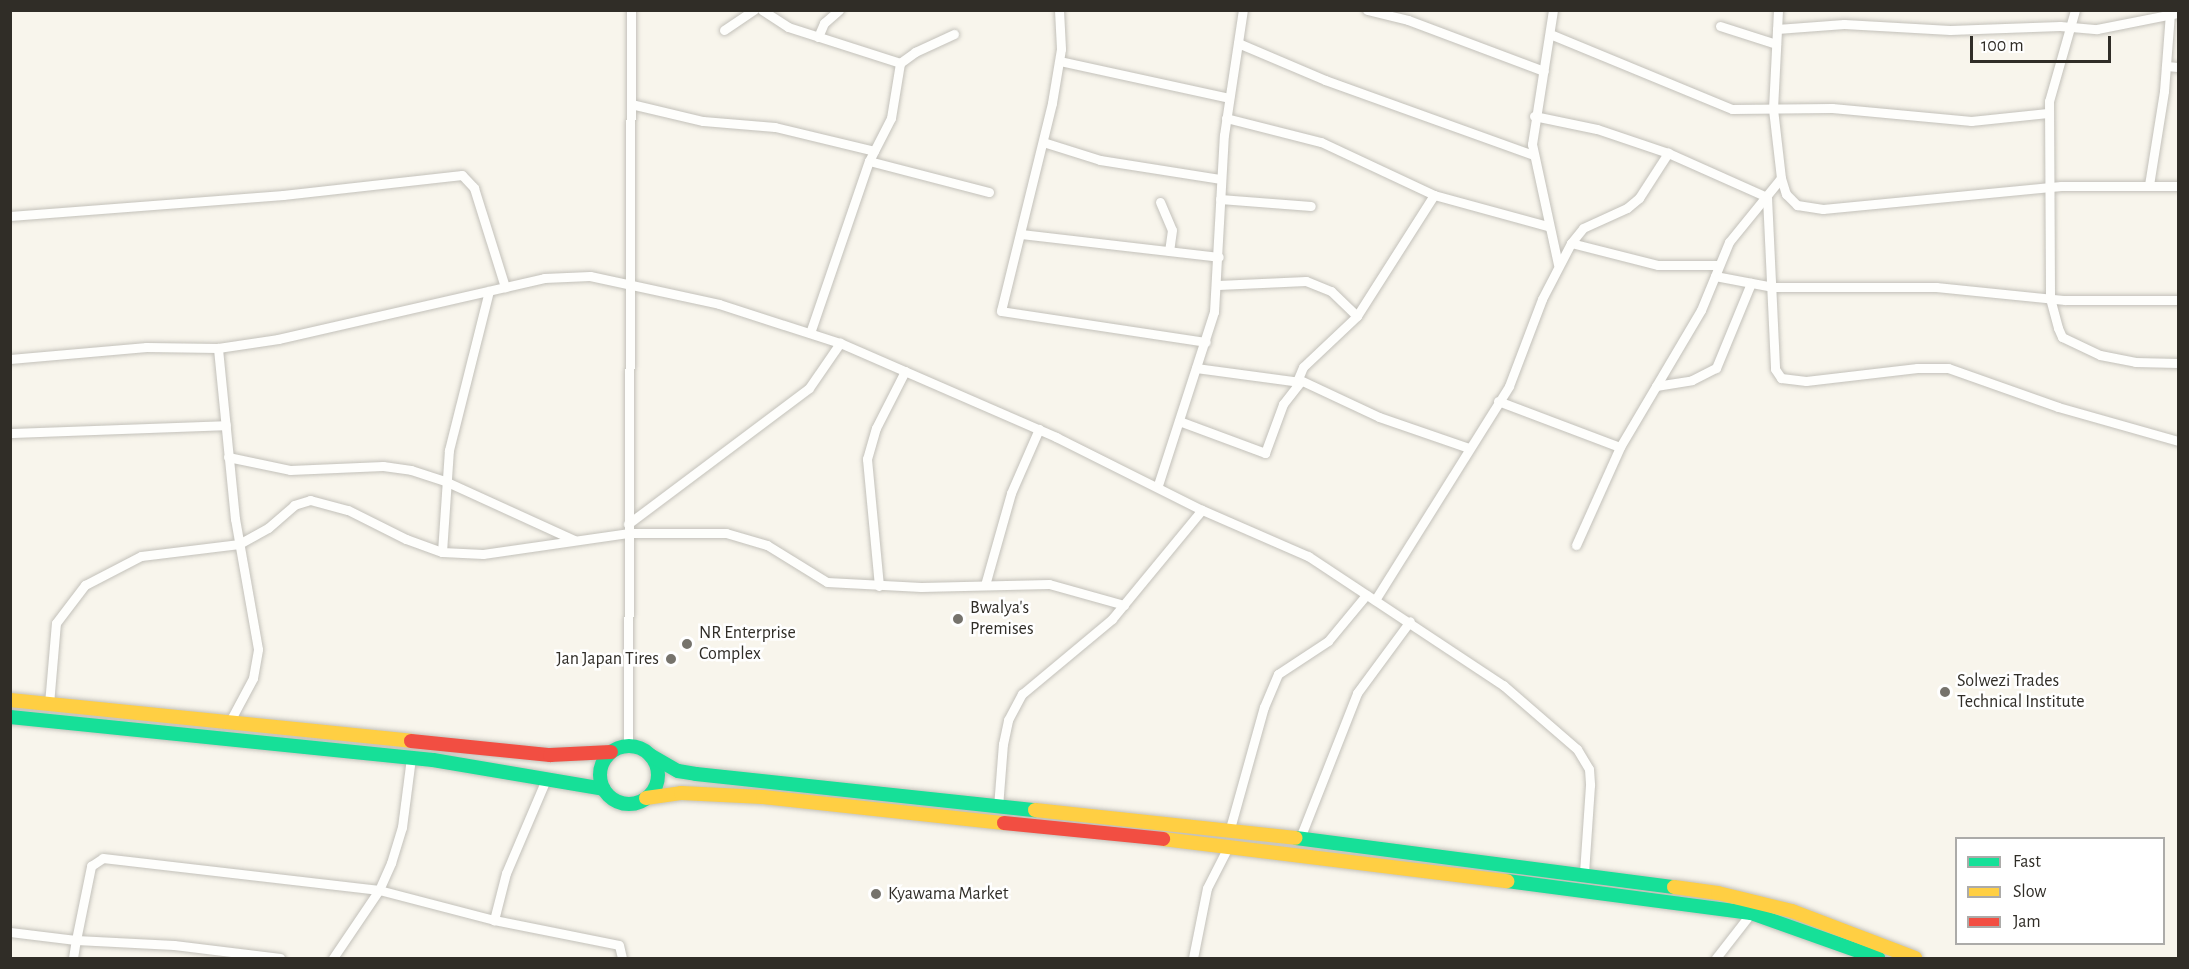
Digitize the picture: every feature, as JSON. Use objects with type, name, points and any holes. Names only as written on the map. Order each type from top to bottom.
[{"type":"highway","points":[[10,699],[550,755],[611,752],[628,746],[678,771],[696,774],[998,808],[1300,838],[1584,874],[1752,900],[1830,924],[1915,958]]},
{"type":"highway","points":[[10,717],[411,758],[547,777],[604,789],[623,803],[681,793],[763,797],[1227,849],[1751,913],[1878,958]]},
{"type":"highway","points":[[604,789],[600,772],[611,752]]},
{"type":"highway","points":[[646,798],[658,778],[650,755]]},
{"type":"street","points":[[628,746],[631,10]]},
{"type":"street","points":[[724,30],[754,10]]},
{"type":"street","points":[[762,10],[788,27],[900,63]]},
{"type":"street","points":[[818,37],[824,24],[839,10]]},
{"type":"street","points":[[1059,10],[1060,61],[1021,234],[1000,304],[1002,313],[1206,342]]},
{"type":"street","points":[[1158,485],[1206,342],[1218,285],[1220,179],[1226,118],[1243,10]]},
{"type":"street","points":[[1367,10],[1408,20],[1544,70]]},
{"type":"street","points":[[1553,10],[1534,116],[1533,155],[1547,226],[1558,264]]},
{"type":"street","points":[[1778,10],[1773,109],[1781,178],[1786,194],[1797,205],[1824,209],[2051,187],[2178,186]]},
{"type":"street","points":[[2075,10],[2048,113],[2051,187],[2050,297],[2062,336],[2081,348],[2135,362],[2178,363]]},
{"type":"street","points":[[1777,29],[1844,24],[1950,30],[2072,27],[2097,29],[2174,13],[2149,185]]},
{"type":"street","points":[[1720,26],[1776,44]]},
{"type":"street","points":[[810,333],[869,161],[891,118],[900,63],[915,52],[954,34]]},
{"type":"street","points":[[1550,34],[1732,109],[1832,108],[1971,121],[2048,113]]},
{"type":"street","points":[[1238,43],[1325,80],[1533,155]]},
{"type":"street","points":[[1060,61],[1229,98]]},
{"type":"street","points":[[2166,66],[2178,67]]},
{"type":"street","points":[[631,104],[703,121],[776,127],[874,151]]},
{"type":"street","points":[[1534,116],[1597,129],[1668,153],[1767,197]]},
{"type":"street","points":[[1226,118],[1321,142],[1434,195],[1547,226]]},
{"type":"street","points":[[1043,142],[1100,160],[1220,179]]},
{"type":"street","points":[[1376,600],[1509,386],[1558,264],[1571,243],[1583,228],[1627,208],[1639,198],[1652,183],[1668,153]]},
{"type":"street","points":[[869,161],[989,192]]},
{"type":"street","points":[[10,216],[283,195],[462,175],[474,188],[505,287]]},
{"type":"street","points":[[1576,545],[1620,447],[1701,310],[1729,242],[1781,178]]},
{"type":"street","points":[[1300,382],[1298,375],[1303,367],[1357,316],[1434,195]]},
{"type":"street","points":[[1767,197],[1773,287],[1775,369],[1781,378],[1806,381],[1910,368],[1948,368],[2069,411],[2178,441]]},
{"type":"street","points":[[1220,199],[1311,206]]},
{"type":"street","points":[[1160,202],[1172,230],[1168,251]]},
{"type":"street","points":[[1021,234],[1219,256]]},
{"type":"street","points":[[1571,243],[1659,266],[1719,265]]},
{"type":"street","points":[[10,359],[160,347],[218,348],[278,339],[505,287],[566,276],[590,276],[719,304],[810,333],[840,343],[1039,429],[1158,485],[1202,510],[1308,556],[1410,621],[1503,686],[1577,749],[1589,769],[1584,874]]},
{"type":"street","points":[[1715,276],[1773,287],[1960,288],[2050,297],[2178,300]]},
{"type":"street","points":[[1218,285],[1306,281],[1331,291],[1357,316]]},
{"type":"street","points":[[1656,387],[1692,380],[1716,368],[1751,283]]},
{"type":"street","points":[[442,552],[447,482],[454,430],[489,291]]},
{"type":"street","points":[[628,528],[809,388],[840,343]]},
{"type":"street","points":[[218,348],[239,544],[253,604],[258,663],[229,723]]},
{"type":"street","points":[[1196,368],[1300,382],[1379,417],[1469,448]]},
{"type":"street","points":[[879,586],[867,459],[876,428],[905,371]]},
{"type":"street","points":[[1179,421],[1265,453],[1283,404],[1300,382]]},
{"type":"street","points":[[1498,401],[1620,447]]},
{"type":"street","points":[[10,433],[226,425]]},
{"type":"street","points":[[985,585],[1011,493],[1039,429]]},
{"type":"street","points":[[228,457],[290,470],[383,466],[447,482],[574,540]]},
{"type":"street","points":[[49,704],[56,623],[85,585],[141,556],[239,544],[275,524],[294,505],[310,500],[342,508],[405,539],[442,552],[483,554],[574,540],[628,528],[737,534],[767,545],[819,579],[879,586],[1049,584],[1124,605]]},
{"type":"street","points":[[998,808],[1003,744],[1008,720],[1022,694],[1098,633],[1202,510]]},
{"type":"street","points":[[1229,832],[1264,707],[1278,674],[1328,641],[1366,595]]},
{"type":"street","points":[[1300,838],[1357,693],[1410,621]]},
{"type":"street","points":[[333,958],[379,890],[402,827],[411,758]]},
{"type":"street","points":[[494,920],[506,873],[547,777]]},
{"type":"street","points":[[1192,958],[1207,888],[1227,849]]},
{"type":"street","points":[[73,958],[88,878],[97,859],[141,860],[379,890],[494,920],[619,945],[622,958]]},
{"type":"street","points":[[1716,958],[1751,913]]},
{"type":"street","points":[[10,932],[76,940],[174,945],[280,958]]},
{"type":"traffic: fast","points":[[10,717],[433,760],[604,789]]},
{"type":"traffic: fast","points":[[629,746],[645,751],[653,759],[658,775],[653,791],[645,799],[629,804],[613,799],[605,791],[600,775],[605,759],[613,751],[629,746]]},
{"type":"traffic: fast","points":[[650,755],[678,771],[696,774],[1035,810]]},
{"type":"traffic: fast","points":[[1296,838],[1674,887]]},
{"type":"traffic: fast","points":[[1507,881],[1751,913],[1878,958]]},
{"type":"traffic: slow","points":[[10,700],[411,741]]},
{"type":"traffic: slow","points":[[646,798],[681,793],[763,797],[1004,823]]},
{"type":"traffic: slow","points":[[1035,810],[1296,838]]},
{"type":"traffic: slow","points":[[1163,839],[1507,881]]},
{"type":"traffic: slow","points":[[1674,887],[1718,893],[1792,911],[1915,958]]},
{"type":"traffic: jam","points":[[411,741],[550,755],[611,752]]},
{"type":"traffic: jam","points":[[1004,823],[1163,839]]},
{"type":"place","name":"Bwalya's Premises","points":[[958,619]]},
{"type":"place","name":"NR Enterprise Complex","points":[[687,644]]},
{"type":"place","name":"Jan Japan Tires","points":[[671,659]]},
{"type":"place","name":"Solwezi Trades Technical Institute","points":[[1945,692]]},
{"type":"place","name":"Kyawama Market","points":[[876,894]]}]
